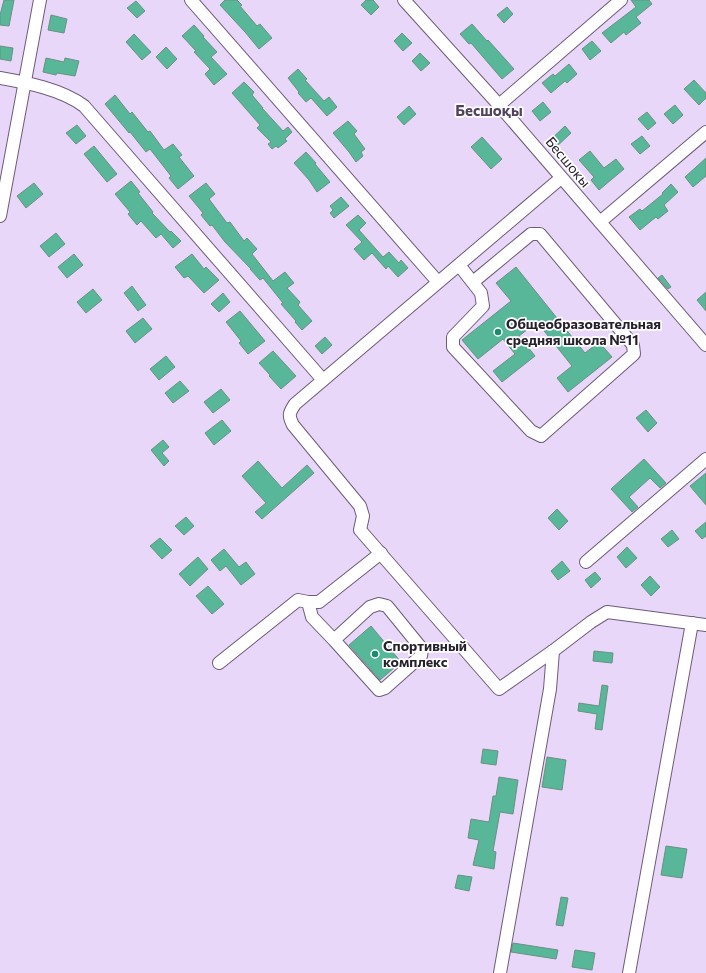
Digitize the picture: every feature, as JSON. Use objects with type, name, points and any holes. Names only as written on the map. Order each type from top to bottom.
[{"type":"street","points":[[0,216],[40,0]]},
{"type":"street","points":[[191,0],[438,282]]},
{"type":"street","name":"Бесшокы","points":[[404,0],[499,105],[704,340]]},
{"type":"street","points":[[499,105],[617,1]]},
{"type":"street","points":[[0,78],[25,83],[64,94],[75,99],[84,106],[323,380]]},
{"type":"street","points":[[600,222],[706,132]]},
{"type":"street","points":[[562,178],[295,404],[290,411],[289,418],[293,425],[360,506],[363,516],[360,530],[499,689],[607,612],[706,625]]},
{"type":"street","points":[[459,265],[481,292],[483,306],[453,337],[453,347],[531,431],[541,436],[634,354],[633,345],[540,234],[531,234],[473,282]]},
{"type":"street","points":[[586,562],[706,459]]},
{"type":"street","points":[[219,663],[298,600],[319,602],[381,553]]},
{"type":"street","points":[[308,602],[312,617],[378,690],[385,688],[421,656],[422,648],[387,606],[379,604],[370,608],[334,640]]},
{"type":"street","points":[[628,973],[692,623]]},
{"type":"street","points":[[500,973],[550,689],[552,651]]},
{"type":"building","points":[[4,0],[14,0],[9,26],[0,25],[0,15]]},
{"type":"building","points":[[225,0],[237,0],[242,5],[240,6],[257,26],[260,24],[272,38],[259,49],[220,5]]},
{"type":"building","points":[[366,0],[373,0],[379,7],[371,15],[361,5]]},
{"type":"building","points":[[631,0],[649,0],[652,4],[636,17],[641,23],[626,35],[624,32],[611,43],[602,33],[636,7]]},
{"type":"building","points":[[136,1],[145,11],[137,18],[127,8]]},
{"type":"building","points":[[507,7],[513,14],[504,23],[497,15]]},
{"type":"building","points":[[51,15],[67,19],[64,33],[48,30]]},
{"type":"building","points":[[472,24],[514,69],[502,79],[471,43],[469,44],[460,34]]},
{"type":"building","points":[[194,25],[217,52],[211,57],[227,74],[214,85],[205,74],[210,69],[194,52],[196,51],[182,36]]},
{"type":"building","points":[[402,33],[412,43],[403,51],[394,41]]},
{"type":"building","points":[[134,34],[151,52],[142,60],[126,42]]},
{"type":"building","points":[[592,41],[601,51],[590,60],[582,49]]},
{"type":"building","points":[[0,46],[13,48],[11,61],[0,59]]},
{"type":"building","points":[[166,47],[177,59],[167,69],[156,57]]},
{"type":"building","points":[[420,53],[430,63],[421,71],[412,61]]},
{"type":"building","points":[[46,58],[64,62],[65,58],[79,61],[75,76],[57,73],[56,75],[43,72]]},
{"type":"building","points":[[569,64],[577,74],[567,83],[565,81],[551,93],[542,83],[553,74],[555,76]]},
{"type":"building","points":[[298,69],[307,79],[305,80],[324,101],[329,97],[337,107],[327,116],[311,98],[306,102],[288,78]]},
{"type":"building","points":[[694,80],[706,93],[706,98],[699,105],[684,89]]},
{"type":"building","points":[[244,82],[254,92],[252,95],[262,108],[283,131],[288,127],[292,132],[285,139],[287,141],[278,148],[276,146],[272,149],[268,144],[271,142],[257,128],[260,125],[232,93]]},
{"type":"building","points":[[115,95],[130,114],[132,112],[148,132],[150,131],[164,150],[173,144],[182,155],[179,157],[194,176],[178,189],[169,178],[171,176],[150,149],[146,152],[105,104]]},
{"type":"building","points":[[543,102],[551,112],[540,121],[532,111]]},
{"type":"building","points":[[675,105],[683,115],[673,124],[664,114]]},
{"type":"building","points":[[409,106],[416,114],[404,125],[397,117]]},
{"type":"building","points":[[647,112],[656,123],[648,130],[638,119]]},
{"type":"building","points":[[348,121],[357,131],[354,134],[365,149],[361,152],[363,156],[356,162],[333,133]]},
{"type":"building","points":[[77,125],[86,136],[76,144],[66,133]]},
{"type":"building","points":[[565,126],[571,133],[553,150],[547,143]]},
{"type":"building","points":[[642,136],[650,146],[640,154],[631,144]]},
{"type":"building","points":[[482,137],[502,159],[491,169],[471,147]]},
{"type":"building","points":[[94,146],[117,174],[107,182],[84,154]]},
{"type":"building","points":[[590,151],[604,168],[616,159],[624,169],[599,190],[591,180],[594,177],[579,160]]},
{"type":"building","points":[[306,152],[330,182],[317,192],[294,163]]},
{"type":"building","points":[[706,158],[706,176],[693,187],[685,177]]},
{"type":"building","points":[[131,181],[140,192],[138,193],[153,212],[152,213],[181,241],[173,248],[161,234],[156,238],[141,221],[137,225],[128,214],[130,212],[115,194]]},
{"type":"building","points":[[34,183],[43,194],[26,208],[17,196]]},
{"type":"building","points":[[206,183],[215,194],[209,199],[227,223],[230,222],[244,241],[247,238],[257,249],[252,254],[273,281],[285,272],[294,283],[287,288],[300,302],[298,305],[312,321],[302,330],[281,304],[283,303],[263,278],[260,280],[225,242],[212,225],[210,226],[201,215],[203,213],[189,196]]},
{"type":"building","points":[[671,184],[678,192],[664,205],[668,211],[658,219],[656,217],[640,230],[629,217],[640,209],[642,211],[663,194],[662,193]]},
{"type":"building","points":[[341,197],[349,206],[334,218],[330,213],[333,210],[330,206]]},
{"type":"building","points":[[358,215],[366,223],[359,230],[383,257],[389,252],[399,263],[401,260],[408,268],[398,277],[388,266],[386,269],[372,253],[364,260],[354,249],[362,242],[346,225]]},
{"type":"building","points":[[56,233],[65,244],[49,257],[40,246]]},
{"type":"building","points":[[74,254],[83,265],[67,278],[58,267]]},
{"type":"building","points":[[192,254],[204,269],[206,267],[219,280],[204,293],[188,276],[184,278],[175,267]]},
{"type":"building","name":"Общеобразовательная средняя школа №11","points":[[516,267],[585,353],[599,342],[612,357],[568,392],[557,378],[572,366],[537,322],[519,336],[535,356],[502,382],[493,371],[515,354],[503,339],[478,359],[462,340],[511,301],[496,283]]},
{"type":"building","points":[[662,275],[671,287],[668,289],[658,278]]},
{"type":"building","points":[[132,286],[146,305],[138,311],[124,293]]},
{"type":"building","points":[[93,289],[102,300],[86,313],[77,302]]},
{"type":"building","points":[[706,292],[706,311],[697,300]]},
{"type":"building","points":[[223,293],[230,302],[219,312],[211,304]]},
{"type":"building","points":[[240,311],[265,341],[248,354],[239,343],[241,341],[226,322]]},
{"type":"building","points":[[143,318],[152,329],[135,343],[126,331]]},
{"type":"building","points":[[325,337],[332,345],[322,354],[315,346]]},
{"type":"building","points":[[273,351],[296,376],[281,389],[259,363]]},
{"type":"building","points":[[166,356],[175,367],[159,380],[150,369]]},
{"type":"building","points":[[180,381],[189,391],[173,403],[165,393]]},
{"type":"building","points":[[221,389],[230,400],[213,413],[204,402]]},
{"type":"building","points":[[646,410],[657,423],[648,432],[636,418]]},
{"type":"building","points":[[222,420],[231,431],[214,445],[205,433]]},
{"type":"building","points":[[163,440],[169,447],[162,453],[169,461],[164,466],[151,450]]},
{"type":"building","points":[[644,459],[666,483],[660,488],[650,478],[629,497],[638,507],[632,512],[611,489]]},
{"type":"building","points":[[258,461],[282,488],[307,465],[314,473],[262,519],[255,512],[266,503],[242,476]]},
{"type":"building","points":[[706,473],[706,505],[690,486]]},
{"type":"building","points":[[557,509],[568,521],[559,530],[548,518]]},
{"type":"building","points":[[186,517],[194,526],[184,535],[175,526]]},
{"type":"building","points":[[706,522],[706,536],[702,539],[695,531]]},
{"type":"building","points":[[672,530],[679,539],[668,547],[661,539]]},
{"type":"building","points":[[160,538],[172,550],[162,559],[150,546]]},
{"type":"building","points":[[627,547],[637,558],[626,568],[617,557]]},
{"type":"building","points":[[224,549],[239,567],[246,562],[255,574],[241,585],[226,566],[220,571],[211,560]]},
{"type":"building","points":[[198,557],[208,569],[190,586],[179,574]]},
{"type":"building","points":[[562,561],[570,571],[558,580],[551,571]]},
{"type":"building","points":[[595,572],[601,579],[591,588],[585,580]]},
{"type":"building","points":[[650,576],[660,587],[651,596],[641,585]]},
{"type":"building","points":[[208,586],[224,604],[212,614],[196,596]]},
{"type":"building","name":"Спортивный комплекс","points":[[371,626],[401,662],[380,680],[349,645]]},
{"type":"building","points":[[594,651],[613,653],[612,663],[593,661]]},
{"type":"building","points":[[602,685],[608,686],[602,730],[595,729],[597,714],[578,711],[579,703],[599,706]]},
{"type":"building","points":[[483,749],[498,751],[496,765],[481,763]]},
{"type":"building","points":[[547,757],[566,760],[562,790],[542,787]]},
{"type":"building","points":[[499,777],[518,780],[513,814],[500,812],[493,851],[496,852],[494,869],[473,865],[479,840],[468,838],[471,819],[489,822],[493,796],[496,796]]},
{"type":"building","points":[[666,846],[687,849],[682,878],[661,875]]},
{"type":"building","points":[[458,875],[472,877],[469,891],[455,888]]},
{"type":"building","points":[[561,897],[568,898],[563,926],[556,925]]},
{"type":"building","points":[[513,943],[558,950],[556,959],[511,952]]},
{"type":"building","points":[[575,950],[595,953],[592,970],[572,967]]},
{"type":"place","name":"Общеобразовательная средняя школа №11","points":[[498,332]]},
{"type":"place","name":"Спортивный комплекс","points":[[375,654]]},
{"type":"district","name":"Бесшоқы","points":[[489,111]]}]
